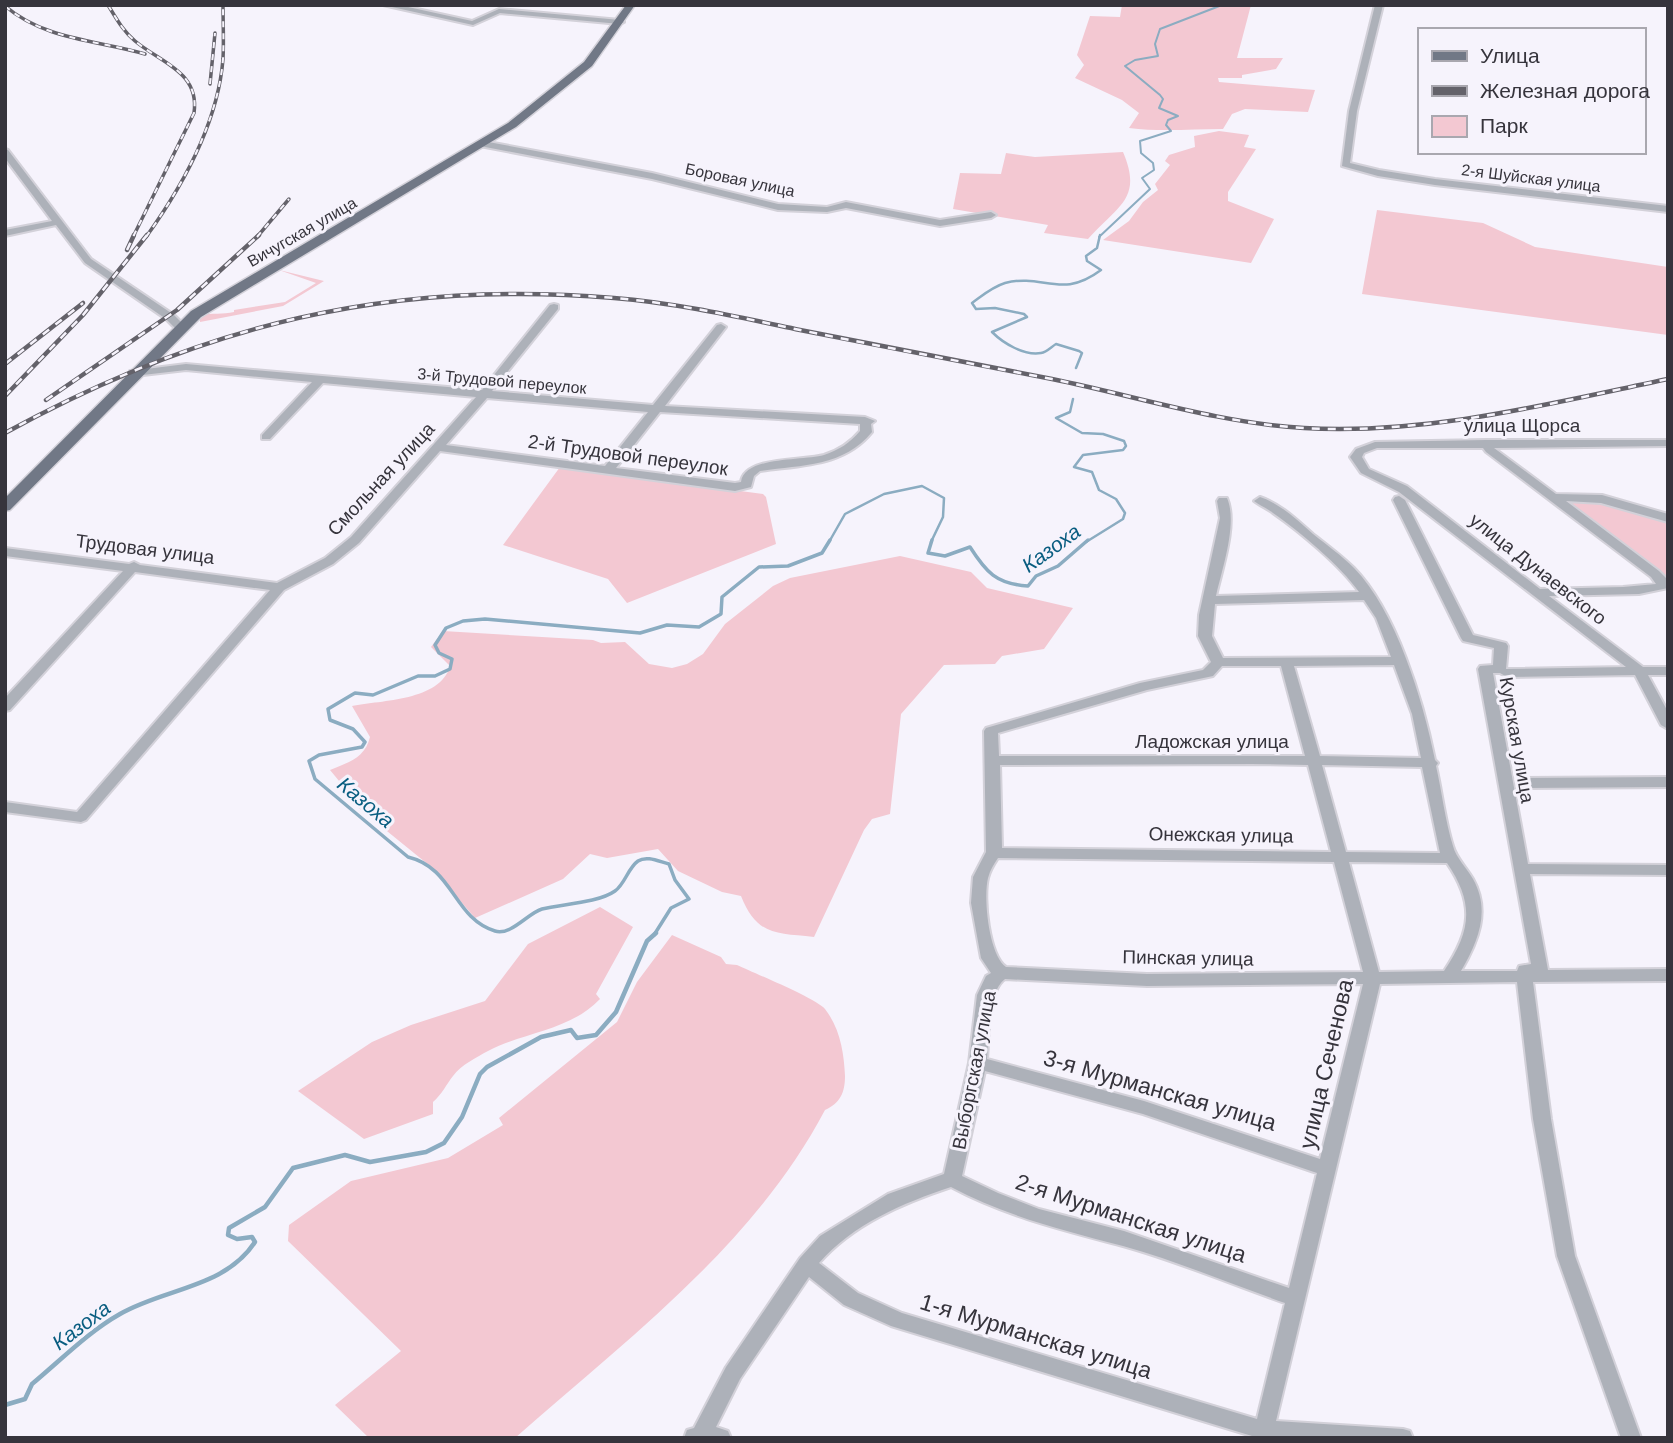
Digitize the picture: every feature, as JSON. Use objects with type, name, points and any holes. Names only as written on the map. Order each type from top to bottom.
[{"type":"main road","name":"Вичугская улица","points":[[5,507],[181,328],[223,295],[483,144],[584,68],[631,5]]},
{"type":"street","points":[[387,5],[473,23],[499,11],[620,22]]},
{"type":"street","name":"2-я Шуйская улица","points":[[1379,5],[1353,111],[1345,163],[1378,173],[1435,182],[1668,209]]},
{"type":"street","name":"Боровая улица","points":[[483,144],[655,177],[778,207],[837,209],[846,205],[940,223],[991,215]]},
{"type":"street","points":[[5,152],[88,261],[170,317],[181,328]]},
{"type":"street","points":[[5,233],[59,222]]},
{"type":"street","name":"Смольная улица","points":[[5,807],[80,817],[279,587],[341,552],[483,396],[554,307]]},
{"type":"street","points":[[608,470],[721,327]]},
{"type":"street","name":"3-й Трудовой переулок","points":[[134,373],[187,367],[483,396],[867,421]]},
{"type":"street","points":[[266,437],[320,380]]},
{"type":"street","name":"2-й Трудовой переулок","points":[[436,447],[742,486],[749,481],[751,471],[756,468],[823,459],[852,446],[866,432],[867,421]]},
{"type":"street","points":[[1486,443],[1490,450],[1666,584]]},
{"type":"street","name":"улица Щорса","points":[[1360,466],[1356,454],[1375,445],[1668,443]]},
{"type":"street","name":"улица Дунаевского","points":[[1360,466],[1403,489],[1639,671],[1668,725]]},
{"type":"street","points":[[1552,496],[1602,499],[1668,517]]},
{"type":"street","name":"Курская улица","points":[[1399,500],[1468,638],[1501,646],[1499,669],[1485,669],[1540,970],[1469,967]]},
{"type":"street","points":[[1218,662],[1205,636],[1226,518],[1223,501]]},
{"type":"street","points":[[1260,501],[1276,509],[1351,572],[1383,618],[1419,714],[1449,858],[1468,884],[1474,925],[1468,948],[1448,977]]},
{"type":"street","name":"Трудовая улица","points":[[5,552],[134,566],[279,587]]},
{"type":"street","points":[[5,707],[134,566]]},
{"type":"street","points":[[1537,593],[1566,589],[1648,589],[1666,584]]},
{"type":"street","points":[[1211,600],[1369,596]]},
{"type":"street","name":"Выборгская улица","points":[[952,1179],[978,1063],[985,995],[992,980],[1002,973],[993,967],[989,958],[978,895],[983,864],[994,853],[990,781],[993,761],[991,731],[1145,686],[1208,673],[1218,662],[1397,661]]},
{"type":"street","name":"улица Сеченова","points":[[1263,1434],[1373,978],[1287,663]]},
{"type":"street","points":[[1507,673],[1668,671]]},
{"type":"street","name":"Ладожская улица","points":[[993,761],[1314,760],[1431,763]]},
{"type":"street","points":[[1522,783],[1668,782]]},
{"type":"street","name":"Онежская улица","points":[[994,853],[1449,858]]},
{"type":"street","points":[[1521,869],[1668,870]]},
{"type":"street","name":"Пинская улица","points":[[1002,973],[1147,980],[1668,975]]},
{"type":"street","points":[[1524,976],[1542,1119],[1566,1256],[1631,1438]]},
{"type":"street","name":"3-я Мурманская улица","points":[[978,1063],[1144,1108],[1328,1169]]},
{"type":"street","points":[[706,1436],[733,1373],[807,1264],[827,1241],[868,1212],[921,1187],[952,1179]]},
{"type":"street","name":"2-я Мурманская улица","points":[[952,1179],[976,1193],[1096,1233],[1124,1239],[1296,1299]]},
{"type":"street","name":"1-я Мурманская улица","points":[[807,1264],[851,1299],[898,1320],[1263,1434],[1403,1438]]},
{"type":"green space","points":[[1122,5],[1251,5],[1237,58],[1283,58],[1276,69],[1242,75],[1242,78],[1218,78],[1219,82],[1315,90],[1308,112],[1245,109],[1232,114],[1223,129],[1129,128],[1139,113],[1122,100],[1075,78],[1084,65],[1077,55],[1090,16],[1120,17]]},
{"type":"green space","points":[[1219,131],[1249,135],[1244,147],[1256,149],[1228,192],[1228,201],[1274,219],[1251,263],[1103,240],[1129,221],[1143,202],[1158,190],[1155,184],[1170,165],[1165,161],[1169,155],[1195,147],[1194,136]]},
{"type":"green space","points":[[1123,152],[1130,181],[1129,191],[1118,209],[1088,239],[1044,233],[1048,225],[953,209],[960,173],[1001,174],[1006,153],[1035,157]]},
{"type":"green space","points":[[1377,210],[1483,223],[1535,247],[1668,267],[1668,335],[1362,294]]},
{"type":"green space","points":[[279,270],[324,281],[283,306],[200,322],[200,316],[204,315],[230,313],[234,310],[285,302],[316,283]]},
{"type":"green space","points":[[560,467],[763,494],[766,497],[776,544],[627,603],[608,579],[503,545]]},
{"type":"green space","points":[[1565,501],[1616,505],[1668,521],[1668,577]]},
{"type":"green space","points":[[900,556],[971,572],[987,588],[1073,608],[1044,649],[1002,656],[995,664],[944,665],[901,714],[890,814],[872,819],[864,830],[814,937],[769,930],[754,919],[741,896],[722,892],[678,871],[658,849],[607,858],[590,854],[563,879],[475,918],[430,866],[345,797],[349,793],[330,770],[360,755],[368,744],[370,737],[352,706],[408,697],[435,686],[444,678],[450,666],[431,647],[443,631],[593,640],[601,643],[625,642],[649,664],[672,668],[687,664],[703,654],[725,624],[773,586],[790,578]]},
{"type":"green space","points":[[600,907],[633,927],[596,994],[600,999],[575,1018],[503,1044],[465,1065],[456,1072],[433,1102],[433,1114],[364,1139],[298,1091],[372,1042],[411,1025],[485,1001],[528,944]]},
{"type":"green space","points":[[672,935],[721,957],[726,964],[737,965],[797,992],[825,1009],[838,1032],[842,1050],[845,1076],[841,1097],[825,1110],[796,1159],[725,1247],[644,1326],[515,1438],[369,1438],[335,1405],[401,1351],[288,1241],[289,1225],[351,1181],[448,1158],[503,1125],[499,1118],[617,1022],[637,982]]},
{"type":"waterway","name":"Казоха","points":[[1100,236],[1150,189],[1142,178],[1154,170],[1153,163],[1141,153],[1140,141],[1171,131],[1166,125],[1168,120],[1178,116],[1159,108],[1163,99],[1160,95],[1125,66],[1135,60],[1158,56],[1155,44],[1160,29],[1222,5]]},
{"type":"waterway","name":"Казоха","points":[[1076,368],[1082,353],[1079,351],[1056,344],[1043,352],[1028,353],[1008,344],[992,332],[1027,317],[1024,314],[995,308],[976,309],[972,303],[1005,283],[1031,281],[1063,285],[1087,279],[1101,270],[1087,261],[1086,256],[1097,248],[1100,236]]},
{"type":"waterway","name":"Казоха","points":[[1073,399],[1070,412],[1056,418],[1082,433],[1103,434],[1124,441],[1126,446],[1123,450],[1083,455],[1074,467],[1092,472],[1099,490],[1116,499],[1125,513],[1123,519],[1086,542]]},
{"type":"waterway","name":"Казоха","points":[[829,542],[845,514],[884,494],[922,486],[944,498],[943,517],[931,542]]},
{"type":"waterway","name":"Казоха","points":[[654,934],[671,908],[689,899],[675,880],[669,864],[649,859],[638,861],[618,888],[608,895],[590,901],[542,909],[501,932],[481,925],[470,916],[435,871],[408,857],[315,779],[309,761],[319,755],[362,747],[365,742],[353,729],[330,720],[328,709],[355,693],[373,695],[418,676],[435,676],[450,669],[452,659],[439,653],[435,645],[446,628],[463,621],[485,619],[640,633],[667,625],[699,627],[721,614],[722,597],[759,567],[788,566],[822,553],[830,540]]},
{"type":"waterway","name":"Казоха","points":[[932,540],[928,553],[945,556],[970,547],[993,575],[1008,583],[1028,586],[1036,576],[1058,566],[1088,540]]},
{"type":"waterway","name":"Казоха","points":[[5,1405],[25,1399],[32,1384],[108,1321],[137,1305],[193,1286],[228,1269],[255,1242],[252,1237],[237,1239],[228,1235],[229,1228],[265,1207],[293,1168],[345,1155],[370,1162],[426,1152],[444,1143],[462,1117],[480,1074],[487,1067],[541,1037],[571,1030],[577,1038],[596,1035],[616,1012],[647,941],[654,934]]},
{"type":"railway","points":[[108,5],[131,37],[185,78],[194,99],[194,113],[133,237]]},
{"type":"railway","points":[[146,237],[185,175],[214,106],[223,59],[223,5]]},
{"type":"railway","points":[[5,6],[37,26],[54,32],[145,54]]},
{"type":"railway","points":[[210,84],[215,33]]},
{"type":"railway","points":[[258,236],[289,199]]},
{"type":"railway","points":[[127,250],[134,235]]},
{"type":"railway","points":[[5,396],[83,315],[147,235]]},
{"type":"railway","points":[[46,400],[177,310],[258,236]]},
{"type":"railway","points":[[5,433],[78,395],[152,364],[225,338],[299,318],[374,304],[452,296],[531,294],[661,303],[1052,379],[1209,415],[1304,428],[1396,427],[1487,416],[1668,379]]},
{"type":"railway","points":[[5,364],[83,303]]}]
